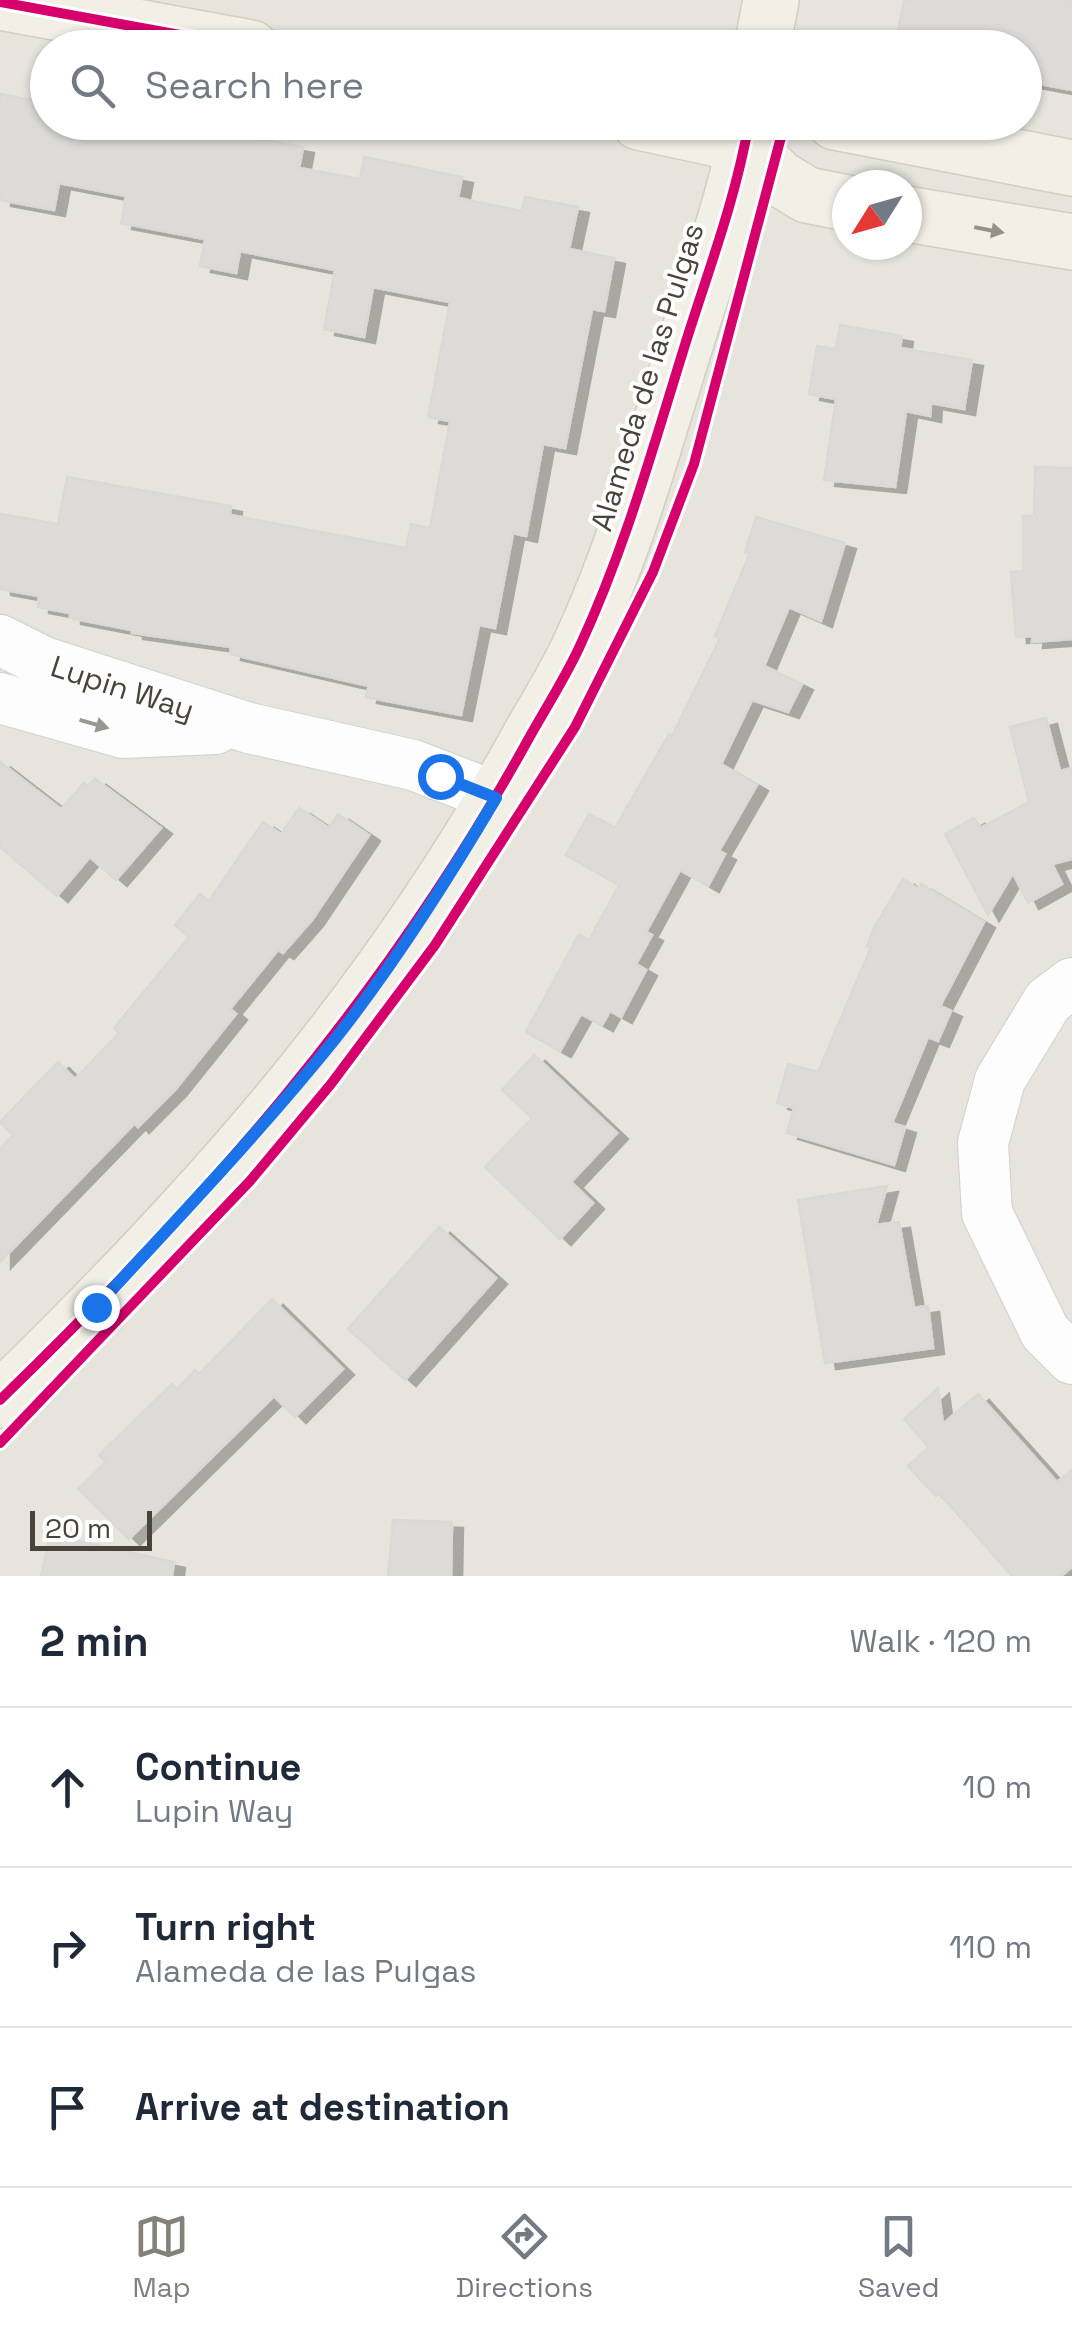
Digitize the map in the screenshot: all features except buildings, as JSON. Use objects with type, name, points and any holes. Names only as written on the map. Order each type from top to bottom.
[{"type":"main road","points":[[765,30],[770,0]]},
{"type":"main road","points":[[0,2],[153,30]]},
{"type":"main road","name":"Alameda de las Pulgas","points":[[0,1400],[96,1307],[218,1176],[336,1037],[440,893],[578,650],[639,502],[746,140]]},
{"type":"main road","points":[[752,140],[778,178],[807,195],[832,200]]},
{"type":"main road","points":[[928,140],[1072,168]]},
{"type":"main road","points":[[922,217],[1072,242]]},
{"type":"street","name":"Lupin Way","points":[[0,640],[44,662],[249,728],[413,765],[496,798]]},
{"type":"street","name":"Lupin Way","points":[[0,698],[123,733],[249,728]]},
{"type":"street","points":[[1072,983],[1048,1001],[1000,1080],[984,1144],[987,1213],[1045,1332],[1072,1360]]},
{"type":"shaded area","points":[[0,0],[1072,0],[1072,1576],[0,1576]]},
{"type":"cycle path","points":[[0,2],[153,30]]},
{"type":"cycle path","points":[[0,1400],[149,1249],[287,1093],[412,928],[469,840],[559,686],[595,611],[649,462],[729,208],[745,140]]},
{"type":"cycle path","points":[[0,1443],[250,1181],[331,1084],[435,945],[575,727],[653,572],[694,464],[780,140]]},
{"type":"route","points":[[96,1307],[218,1176],[336,1037],[440,893],[496,798],[440,776]]}]
